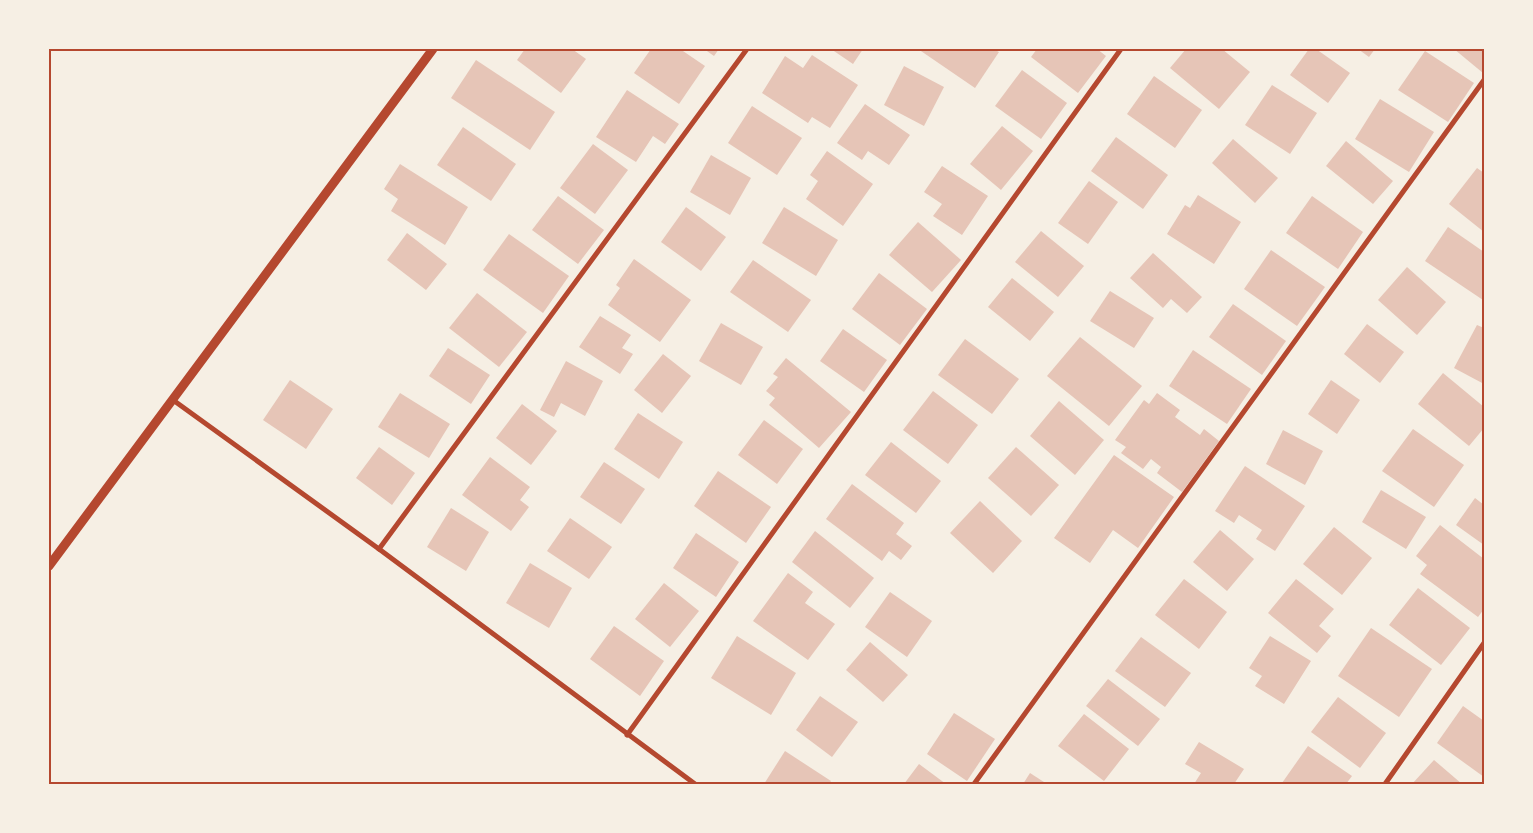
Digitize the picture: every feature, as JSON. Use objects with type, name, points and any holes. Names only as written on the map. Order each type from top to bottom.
[{"type":"street","points":[[49,566],[433,49]]},
{"type":"street","points":[[378,548],[746,49]]},
{"type":"street","points":[[627,735],[1121,49]]},
{"type":"street","points":[[974,784],[1484,80]]},
{"type":"street","points":[[173,400],[378,548],[695,784]]},
{"type":"street","points":[[1385,784],[1484,643]]},
{"type":"building","points":[[525,49],[572,49],[586,59],[561,93],[517,60]]},
{"type":"building","points":[[651,49],[680,49],[705,66],[679,104],[634,73]]},
{"type":"building","points":[[704,49],[719,49],[714,56]]},
{"type":"building","points":[[831,49],[863,49],[853,64]]},
{"type":"building","points":[[918,49],[993,49],[999,52],[975,88]]},
{"type":"building","points":[[1037,49],[1097,49],[1106,56],[1078,93],[1031,57]]},
{"type":"building","points":[[1186,49],[1222,49],[1250,72],[1219,109],[1170,68]]},
{"type":"building","points":[[1309,49],[1316,49],[1350,73],[1328,103],[1290,75]]},
{"type":"building","points":[[1358,49],[1375,49],[1369,57]]},
{"type":"building","points":[[1454,49],[1484,49],[1484,72],[1483,73]]},
{"type":"building","points":[[1425,51],[1474,83],[1448,122],[1398,90]]},
{"type":"building","points":[[812,55],[858,85],[830,128],[812,117],[808,123],[762,93],[785,56],[803,68]]},
{"type":"building","points":[[476,60],[555,112],[530,150],[451,98]]},
{"type":"building","points":[[904,66],[944,87],[924,126],[884,105]]},
{"type":"building","points":[[1022,70],[1067,103],[1041,139],[995,106]]},
{"type":"building","points":[[1154,76],[1202,110],[1175,148],[1127,114]]},
{"type":"building","points":[[1272,85],[1317,113],[1290,154],[1245,125]]},
{"type":"building","points":[[627,90],[679,124],[665,144],[653,136],[636,162],[596,137]]},
{"type":"building","points":[[1380,99],[1434,132],[1409,172],[1355,139]]},
{"type":"building","points":[[865,104],[910,135],[889,165],[868,151],[862,160],[837,143]]},
{"type":"building","points":[[752,106],[802,138],[777,175],[728,143]]},
{"type":"building","points":[[1002,126],[1033,151],[1001,190],[970,164]]},
{"type":"building","points":[[463,127],[516,164],[491,201],[437,165]]},
{"type":"building","points":[[1116,137],[1168,175],[1143,209],[1091,171]]},
{"type":"building","points":[[1233,139],[1278,178],[1255,203],[1212,163]]},
{"type":"building","points":[[1346,141],[1393,181],[1373,204],[1326,166]]},
{"type":"building","points":[[593,144],[628,170],[595,214],[560,188]]},
{"type":"building","points":[[827,151],[873,184],[843,226],[806,199],[818,181],[810,175]]},
{"type":"building","points":[[711,155],[751,178],[730,215],[690,192]]},
{"type":"building","points":[[400,164],[468,207],[445,245],[391,211],[398,199],[384,189]]},
{"type":"building","points":[[942,166],[988,196],[962,235],[933,216],[942,204],[924,192]]},
{"type":"building","points":[[1477,168],[1484,173],[1484,232],[1449,204]]},
{"type":"building","points":[[1089,181],[1118,202],[1088,244],[1058,223]]},
{"type":"building","points":[[1198,195],[1241,222],[1214,264],[1167,234],[1185,205],[1190,208]]},
{"type":"building","points":[[558,196],[604,230],[578,264],[532,230]]},
{"type":"building","points":[[1312,196],[1363,232],[1338,269],[1286,233]]},
{"type":"building","points":[[686,207],[726,237],[701,271],[661,242]]},
{"type":"building","points":[[784,207],[838,240],[816,276],[762,243]]},
{"type":"building","points":[[918,222],[961,260],[932,292],[889,255]]},
{"type":"building","points":[[1448,227],[1484,252],[1483,300],[1425,261]]},
{"type":"building","points":[[1041,231],[1084,266],[1058,297],[1015,262]]},
{"type":"building","points":[[407,233],[447,264],[426,290],[387,260]]},
{"type":"building","points":[[509,234],[569,276],[543,313],[483,270]]},
{"type":"building","points":[[1271,250],[1325,287],[1297,326],[1244,289]]},
{"type":"building","points":[[1153,253],[1202,297],[1187,313],[1171,299],[1163,308],[1130,278]]},
{"type":"building","points":[[634,259],[691,300],[660,342],[608,305],[620,288],[616,285]]},
{"type":"building","points":[[753,260],[811,300],[788,332],[730,292]]},
{"type":"building","points":[[1407,267],[1446,302],[1417,335],[1378,300]]},
{"type":"building","points":[[879,273],[927,309],[900,345],[852,309]]},
{"type":"building","points":[[1012,278],[1054,312],[1030,341],[988,307]]},
{"type":"building","points":[[1110,291],[1154,318],[1134,348],[1090,321]]},
{"type":"building","points":[[477,293],[527,332],[499,367],[449,328]]},
{"type":"building","points":[[1233,304],[1286,341],[1262,375],[1209,337]]},
{"type":"building","points":[[600,316],[631,335],[622,348],[633,354],[620,374],[579,347]]},
{"type":"building","points":[[721,323],[763,347],[741,385],[699,361]]},
{"type":"building","points":[[1367,324],[1404,352],[1380,383],[1344,354]]},
{"type":"building","points":[[1477,325],[1484,328],[1484,384],[1454,368]]},
{"type":"building","points":[[843,329],[887,360],[864,392],[820,361]]},
{"type":"building","points":[[1080,337],[1142,386],[1109,426],[1047,376]]},
{"type":"building","points":[[965,339],[1019,379],[992,414],[938,375]]},
{"type":"building","points":[[448,348],[490,375],[471,404],[429,376]]},
{"type":"building","points":[[1193,350],[1251,389],[1227,424],[1169,386]]},
{"type":"building","points":[[663,354],[691,376],[662,413],[634,390]]},
{"type":"building","points":[[786,358],[851,412],[819,448],[769,405],[775,398],[766,391],[778,377],[773,374]]},
{"type":"building","points":[[566,361],[603,381],[585,416],[561,403],[554,417],[540,410]]},
{"type":"building","points":[[1443,373],[1484,407],[1484,428],[1469,446],[1418,404]]},
{"type":"building","points":[[290,380],[333,409],[306,449],[263,420]]},
{"type":"building","points":[[1331,380],[1360,400],[1337,434],[1308,414]]},
{"type":"building","points":[[933,391],[978,425],[948,464],[903,430]]},
{"type":"building","points":[[400,393],[450,424],[429,458],[378,427]]},
{"type":"building","points":[[1157,393],[1180,410],[1175,417],[1200,435],[1204,429],[1219,441],[1182,492],[1157,473],[1161,467],[1151,459],[1143,469],[1121,453],[1126,447],[1115,440],[1144,400],[1149,404]]},
{"type":"building","points":[[1059,401],[1104,440],[1075,475],[1030,436]]},
{"type":"building","points":[[522,404],[557,431],[531,465],[496,438]]},
{"type":"building","points":[[638,413],[683,442],[659,479],[614,449]]},
{"type":"building","points":[[764,420],[803,449],[777,484],[738,455]]},
{"type":"building","points":[[1413,429],[1464,465],[1434,507],[1382,471]]},
{"type":"building","points":[[1283,430],[1323,451],[1305,485],[1266,464]]},
{"type":"building","points":[[891,442],[941,481],[916,513],[865,475]]},
{"type":"building","points":[[379,447],[415,473],[392,505],[356,478]]},
{"type":"building","points":[[1016,447],[1059,485],[1031,516],[988,478]]},
{"type":"building","points":[[1114,455],[1174,497],[1138,548],[1113,530],[1090,563],[1054,538]]},
{"type":"building","points":[[490,457],[530,487],[520,500],[529,507],[511,531],[462,495]]},
{"type":"building","points":[[604,462],[645,489],[621,524],[580,497]]},
{"type":"building","points":[[1245,466],[1305,506],[1275,551],[1256,539],[1262,530],[1239,515],[1234,523],[1215,511]]},
{"type":"building","points":[[718,471],[771,507],[746,543],[694,506]]},
{"type":"building","points":[[852,484],[904,523],[896,534],[912,546],[901,560],[889,551],[882,561],[826,519]]},
{"type":"building","points":[[1381,490],[1426,517],[1406,549],[1362,522]]},
{"type":"building","points":[[1475,498],[1484,505],[1484,545],[1456,525]]},
{"type":"building","points":[[980,501],[1022,541],[993,573],[950,533]]},
{"type":"building","points":[[451,508],[489,532],[466,571],[427,547]]},
{"type":"building","points":[[570,518],[612,547],[589,579],[547,551]]},
{"type":"building","points":[[1440,525],[1484,559],[1484,609],[1478,617],[1420,574],[1427,565],[1416,556]]},
{"type":"building","points":[[1334,527],[1372,558],[1342,595],[1303,564]]},
{"type":"building","points":[[1220,530],[1254,559],[1227,591],[1193,562]]},
{"type":"building","points":[[815,531],[874,578],[850,608],[792,562]]},
{"type":"building","points":[[696,533],[739,562],[716,597],[673,568]]},
{"type":"building","points":[[530,563],[572,588],[549,628],[506,603]]},
{"type":"building","points":[[788,573],[813,592],[805,603],[835,624],[808,660],[753,621]]},
{"type":"building","points":[[1184,579],[1227,612],[1199,649],[1155,615]]},
{"type":"building","points":[[1296,579],[1334,609],[1319,626],[1331,636],[1317,653],[1268,613]]},
{"type":"building","points":[[664,583],[699,611],[670,647],[635,619]]},
{"type":"building","points":[[1418,588],[1470,628],[1441,665],[1389,625]]},
{"type":"building","points":[[890,592],[932,621],[907,657],[865,627]]},
{"type":"building","points":[[614,626],[664,661],[640,696],[590,659]]},
{"type":"building","points":[[1371,628],[1432,669],[1399,717],[1338,676]]},
{"type":"building","points":[[737,636],[796,673],[771,715],[711,678]]},
{"type":"building","points":[[1270,636],[1311,661],[1284,704],[1255,686],[1262,676],[1249,668]]},
{"type":"building","points":[[1141,637],[1191,673],[1165,707],[1115,671]]},
{"type":"building","points":[[870,642],[908,675],[883,702],[846,670]]},
{"type":"building","points":[[1108,679],[1160,719],[1138,746],[1086,706]]},
{"type":"building","points":[[820,696],[858,722],[832,757],[796,730]]},
{"type":"building","points":[[1338,697],[1386,733],[1360,768],[1311,732]]},
{"type":"building","points":[[1463,706],[1484,721],[1484,777],[1437,743]]},
{"type":"building","points":[[954,713],[995,739],[967,781],[927,754]]},
{"type":"building","points":[[1084,714],[1129,749],[1104,781],[1058,746]]},
{"type":"building","points":[[1199,742],[1244,769],[1234,784],[1194,784],[1201,773],[1185,764]]},
{"type":"building","points":[[1308,746],[1352,776],[1346,784],[1282,783]]},
{"type":"building","points":[[785,751],[831,781],[829,784],[764,784]]},
{"type":"building","points":[[1434,760],[1462,784],[1412,784]]},
{"type":"building","points":[[919,764],[946,784],[904,784]]},
{"type":"building","points":[[1030,773],[1047,784],[1023,784]]}]
